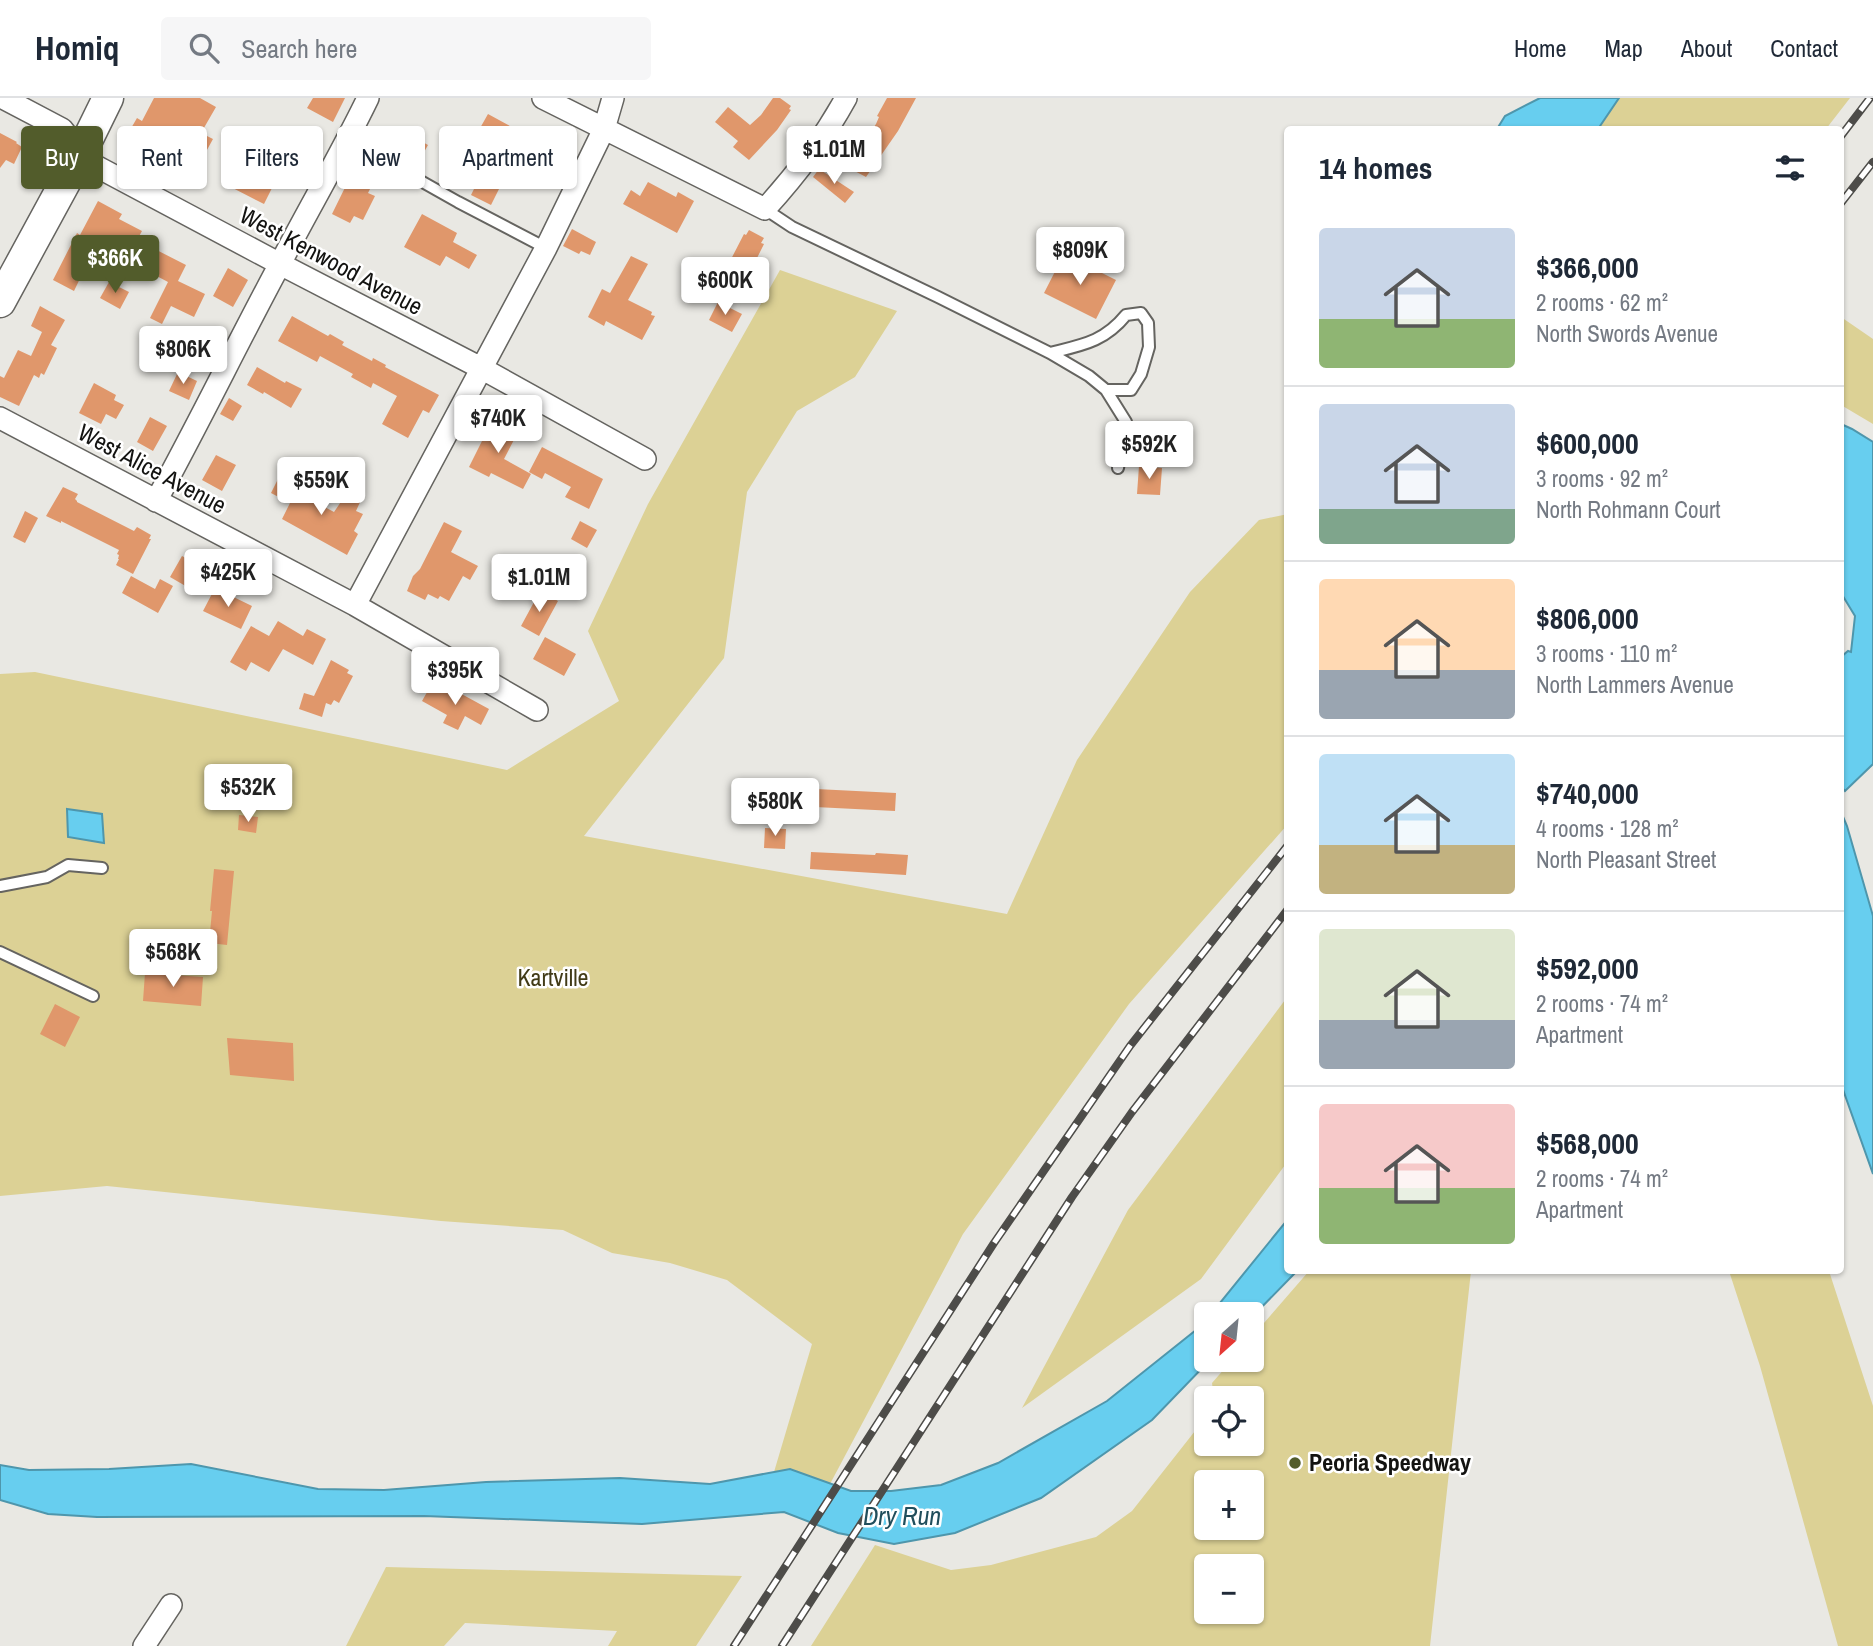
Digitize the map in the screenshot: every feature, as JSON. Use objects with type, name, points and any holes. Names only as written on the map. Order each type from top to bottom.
[{"type":"street","name":"West Kenwood Avenue","points":[[3,98],[56,126]]},
{"type":"street","points":[[94,126],[108,98]]},
{"type":"street","points":[[355,126],[368,98]]},
{"type":"street","points":[[543,98],[765,209],[799,171],[830,129],[846,98]]},
{"type":"street","points":[[355,605],[546,248],[604,129],[613,98]]},
{"type":"street","points":[[156,501],[337,161]]},
{"type":"street","name":"West Kenwood Avenue","points":[[103,170],[481,368],[645,459]]},
{"type":"street","points":[[0,302],[61,189]]},
{"type":"street","name":"West Alice Avenue","points":[[0,418],[355,605],[537,710]]},
{"type":"street","points":[[144,1646],[171,1605]]},
{"type":"lane","points":[[425,184],[546,248]]},
{"type":"lane","points":[[765,209],[792,227],[1050,353],[1088,376],[1106,390],[1126,422],[1118,468]]},
{"type":"lane","points":[[1050,353],[1091,342],[1115,328],[1126,315],[1141,313],[1149,323],[1149,347],[1141,374],[1131,390],[1106,390]]},
{"type":"lane","points":[[0,886],[47,877],[68,865],[102,868]]},
{"type":"lane","points":[[0,952],[93,996]]},
{"type":"green space","points":[[1619,98],[1850,98],[1828,126],[1601,126]]},
{"type":"green space","name":"Kartville","points":[[780,270],[897,311],[855,377],[797,411],[747,492],[724,658],[584,836],[1007,914],[1077,760],[1190,592],[1259,520],[1284,515],[1284,829],[1129,1004],[963,1234],[830,1484],[790,1469],[774,1472],[812,1344],[727,1280],[670,1263],[612,1253],[563,1230],[441,1221],[107,1186],[0,1196],[0,674],[35,672],[507,770],[619,701],[588,631],[648,504]]},
{"type":"green space","points":[[1844,319],[1873,339],[1873,424],[1844,407]]},
{"type":"green space","points":[[1284,1001],[1284,1166],[1201,1279],[1022,1408],[1128,1210]]},
{"type":"green space","name":"Peoria Speedway","points":[[1306,1274],[1471,1274],[1430,1646],[811,1646],[875,1545],[951,1570],[991,1565],[1096,1537],[1132,1511],[1194,1432],[1194,1456],[1264,1456],[1264,1386],[1212,1386],[1222,1372],[1264,1372],[1264,1323]]},
{"type":"green space","points":[[1730,1274],[1830,1274],[1873,1406],[1873,1646],[1838,1646],[1760,1366]]},
{"type":"green space","points":[[386,1567],[742,1576],[696,1646],[608,1646],[617,1631],[465,1623],[444,1646],[346,1646]]},
{"type":"water","points":[[1540,98],[1619,98],[1600,126],[1499,126],[1505,116]]},
{"type":"water","points":[[1844,425],[1873,442],[1873,764],[1845,791],[1844,654],[1851,652],[1855,616],[1844,598]]},
{"type":"water","points":[[67,809],[102,814],[104,843],[68,837]]},
{"type":"water","points":[[1844,819],[1873,916],[1873,1174],[1844,1092]]},
{"type":"water","points":[[1284,1224],[1284,1274],[1294,1274],[1264,1305],[1264,1302],[1221,1302]]},
{"type":"water","name":"Dry Run","points":[[1194,1332],[1194,1372],[1198,1372],[1152,1420],[1041,1498],[955,1533],[894,1544],[838,1533],[784,1512],[642,1524],[424,1516],[97,1517],[48,1514],[0,1500],[0,1465],[29,1470],[191,1464],[318,1489],[384,1490],[486,1482],[620,1478],[710,1484],[790,1469],[851,1491],[891,1491],[941,1485],[998,1463],[1107,1401]]},
{"type":"building","points":[[154,98],[200,98],[216,107],[205,126],[132,126],[137,118],[142,121]]},
{"type":"building","points":[[313,98],[345,98],[333,122],[307,108]]},
{"type":"building","points":[[773,98],[780,98],[791,106],[791,110],[777,130],[749,160],[733,147],[738,141],[715,122],[728,107],[750,125]]},
{"type":"building","points":[[887,98],[916,98],[898,131],[866,177],[847,167],[876,124],[879,117],[877,116]]},
{"type":"building","points":[[488,114],[510,126],[481,126]]},
{"type":"building","points":[[0,133],[17,142],[21,149],[14,164],[6,160],[0,168]]},
{"type":"building","points":[[207,136],[213,139],[207,150]]},
{"type":"building","points":[[819,169],[854,192],[845,203],[813,177]]},
{"type":"building","points":[[648,182],[676,197],[678,192],[694,201],[677,233],[623,204],[631,190],[640,196]]},
{"type":"building","points":[[235,189],[272,189],[264,204]]},
{"type":"building","points":[[344,189],[370,189],[368,193],[375,196],[363,220],[354,216],[350,223],[332,214]]},
{"type":"building","points":[[474,189],[499,189],[491,205],[471,195]]},
{"type":"building","points":[[98,201],[122,214],[119,219],[142,231],[137,240],[186,265],[178,281],[205,294],[194,317],[171,306],[162,324],[150,318],[168,282],[132,263],[124,280],[88,262],[74,291],[53,280],[77,233],[80,235]]},
{"type":"building","points":[[422,214],[457,233],[453,242],[477,255],[469,269],[446,256],[440,266],[404,247]]},
{"type":"building","points":[[572,229],[596,242],[590,255],[581,251],[579,254],[563,246]]},
{"type":"building","points":[[749,230],[764,238],[761,243],[764,244],[748,276],[728,265],[744,234]]},
{"type":"building","points":[[1064,254],[1116,280],[1096,319],[1044,293]]},
{"type":"building","points":[[631,256],[648,264],[628,300],[655,316],[642,340],[606,321],[604,326],[588,317],[602,289],[610,293]]},
{"type":"building","points":[[228,268],[248,280],[233,307],[213,296]]},
{"type":"building","points":[[109,282],[129,292],[120,309],[100,298]]},
{"type":"building","points":[[718,302],[742,314],[732,332],[709,320]]},
{"type":"building","points":[[40,306],[65,320],[51,345],[57,348],[44,375],[41,373],[39,378],[34,375],[19,406],[0,397],[0,376],[4,378],[18,350],[31,356],[42,332],[31,326]]},
{"type":"building","points":[[292,316],[328,336],[330,334],[344,342],[342,345],[372,361],[373,358],[439,395],[429,413],[423,410],[408,438],[382,424],[397,396],[373,383],[371,388],[351,377],[353,374],[320,356],[317,362],[278,341]]},
{"type":"building","points":[[257,367],[302,389],[291,408],[247,385]]},
{"type":"building","points":[[178,372],[197,381],[189,400],[169,391]]},
{"type":"building","points":[[94,383],[116,395],[114,400],[124,405],[116,419],[106,414],[101,424],[79,413]]},
{"type":"building","points":[[229,398],[242,406],[233,421],[220,414]]},
{"type":"building","points":[[150,417],[167,426],[153,451],[137,442]]},
{"type":"building","points":[[487,419],[517,434],[504,459],[531,474],[523,489],[491,473],[489,477],[469,467],[482,441],[477,438]]},
{"type":"building","points":[[542,447],[603,479],[589,509],[565,497],[571,487],[545,473],[542,479],[529,472]]},
{"type":"building","points":[[216,455],[236,465],[222,491],[202,480]]},
{"type":"building","points":[[1139,466],[1162,468],[1160,495],[1137,494]]},
{"type":"building","points":[[279,477],[295,486],[293,490],[334,512],[347,493],[361,500],[356,511],[363,514],[354,531],[358,534],[347,555],[282,519],[290,503],[271,493]]},
{"type":"building","points":[[63,487],[78,494],[75,499],[77,502],[134,531],[137,527],[151,535],[133,574],[116,565],[119,550],[46,516]]},
{"type":"building","points":[[25,511],[38,518],[25,543],[13,537]]},
{"type":"building","points":[[580,521],[597,530],[587,548],[571,539]]},
{"type":"building","points":[[444,522],[462,531],[451,552],[478,566],[470,580],[463,576],[449,601],[428,594],[425,600],[407,591]]},
{"type":"building","points":[[182,556],[201,566],[189,588],[170,577]]},
{"type":"building","points":[[131,576],[155,589],[160,579],[173,586],[158,613],[122,593]]},
{"type":"building","points":[[215,588],[252,606],[241,629],[203,611]]},
{"type":"building","points":[[540,591],[558,601],[539,636],[521,626]]},
{"type":"building","points":[[278,621],[303,636],[307,629],[326,639],[313,665],[283,649],[269,672],[251,662],[246,671],[230,662],[251,626],[269,636]]},
{"type":"building","points":[[545,637],[576,654],[564,676],[533,659]]},
{"type":"building","points":[[331,660],[349,670],[347,673],[353,676],[339,703],[334,700],[331,705],[326,703],[322,717],[299,709],[304,693],[314,696]]},
{"type":"building","points":[[445,685],[489,709],[481,725],[465,716],[458,730],[443,723],[447,715],[422,701],[430,687],[440,693]]},
{"type":"building","points":[[816,789],[896,793],[895,811],[815,807]]},
{"type":"building","points":[[239,815],[258,817],[256,833],[238,830]]},
{"type":"building","points":[[765,828],[786,829],[785,849],[764,848]]},
{"type":"building","points":[[811,852],[908,855],[906,875],[810,869]]},
{"type":"building","points":[[214,869],[234,871],[227,945],[209,943]]},
{"type":"building","points":[[145,973],[203,977],[201,1006],[143,1001]]},
{"type":"building","points":[[55,1004],[80,1017],[65,1047],[40,1034]]},
{"type":"building","points":[[227,1038],[293,1043],[294,1081],[230,1075]]},
{"type":"railway","points":[[1844,132],[1870,98]]},
{"type":"railway","points":[[1844,199],[1873,162]]},
{"type":"railway","points":[[734,1646],[994,1243],[1130,1046],[1284,850]]},
{"type":"railway","points":[[782,1646],[1072,1197],[1132,1112],[1284,914]]},
{"type":"place","name":"Peoria Speedway","points":[[1295,1463]]}]
